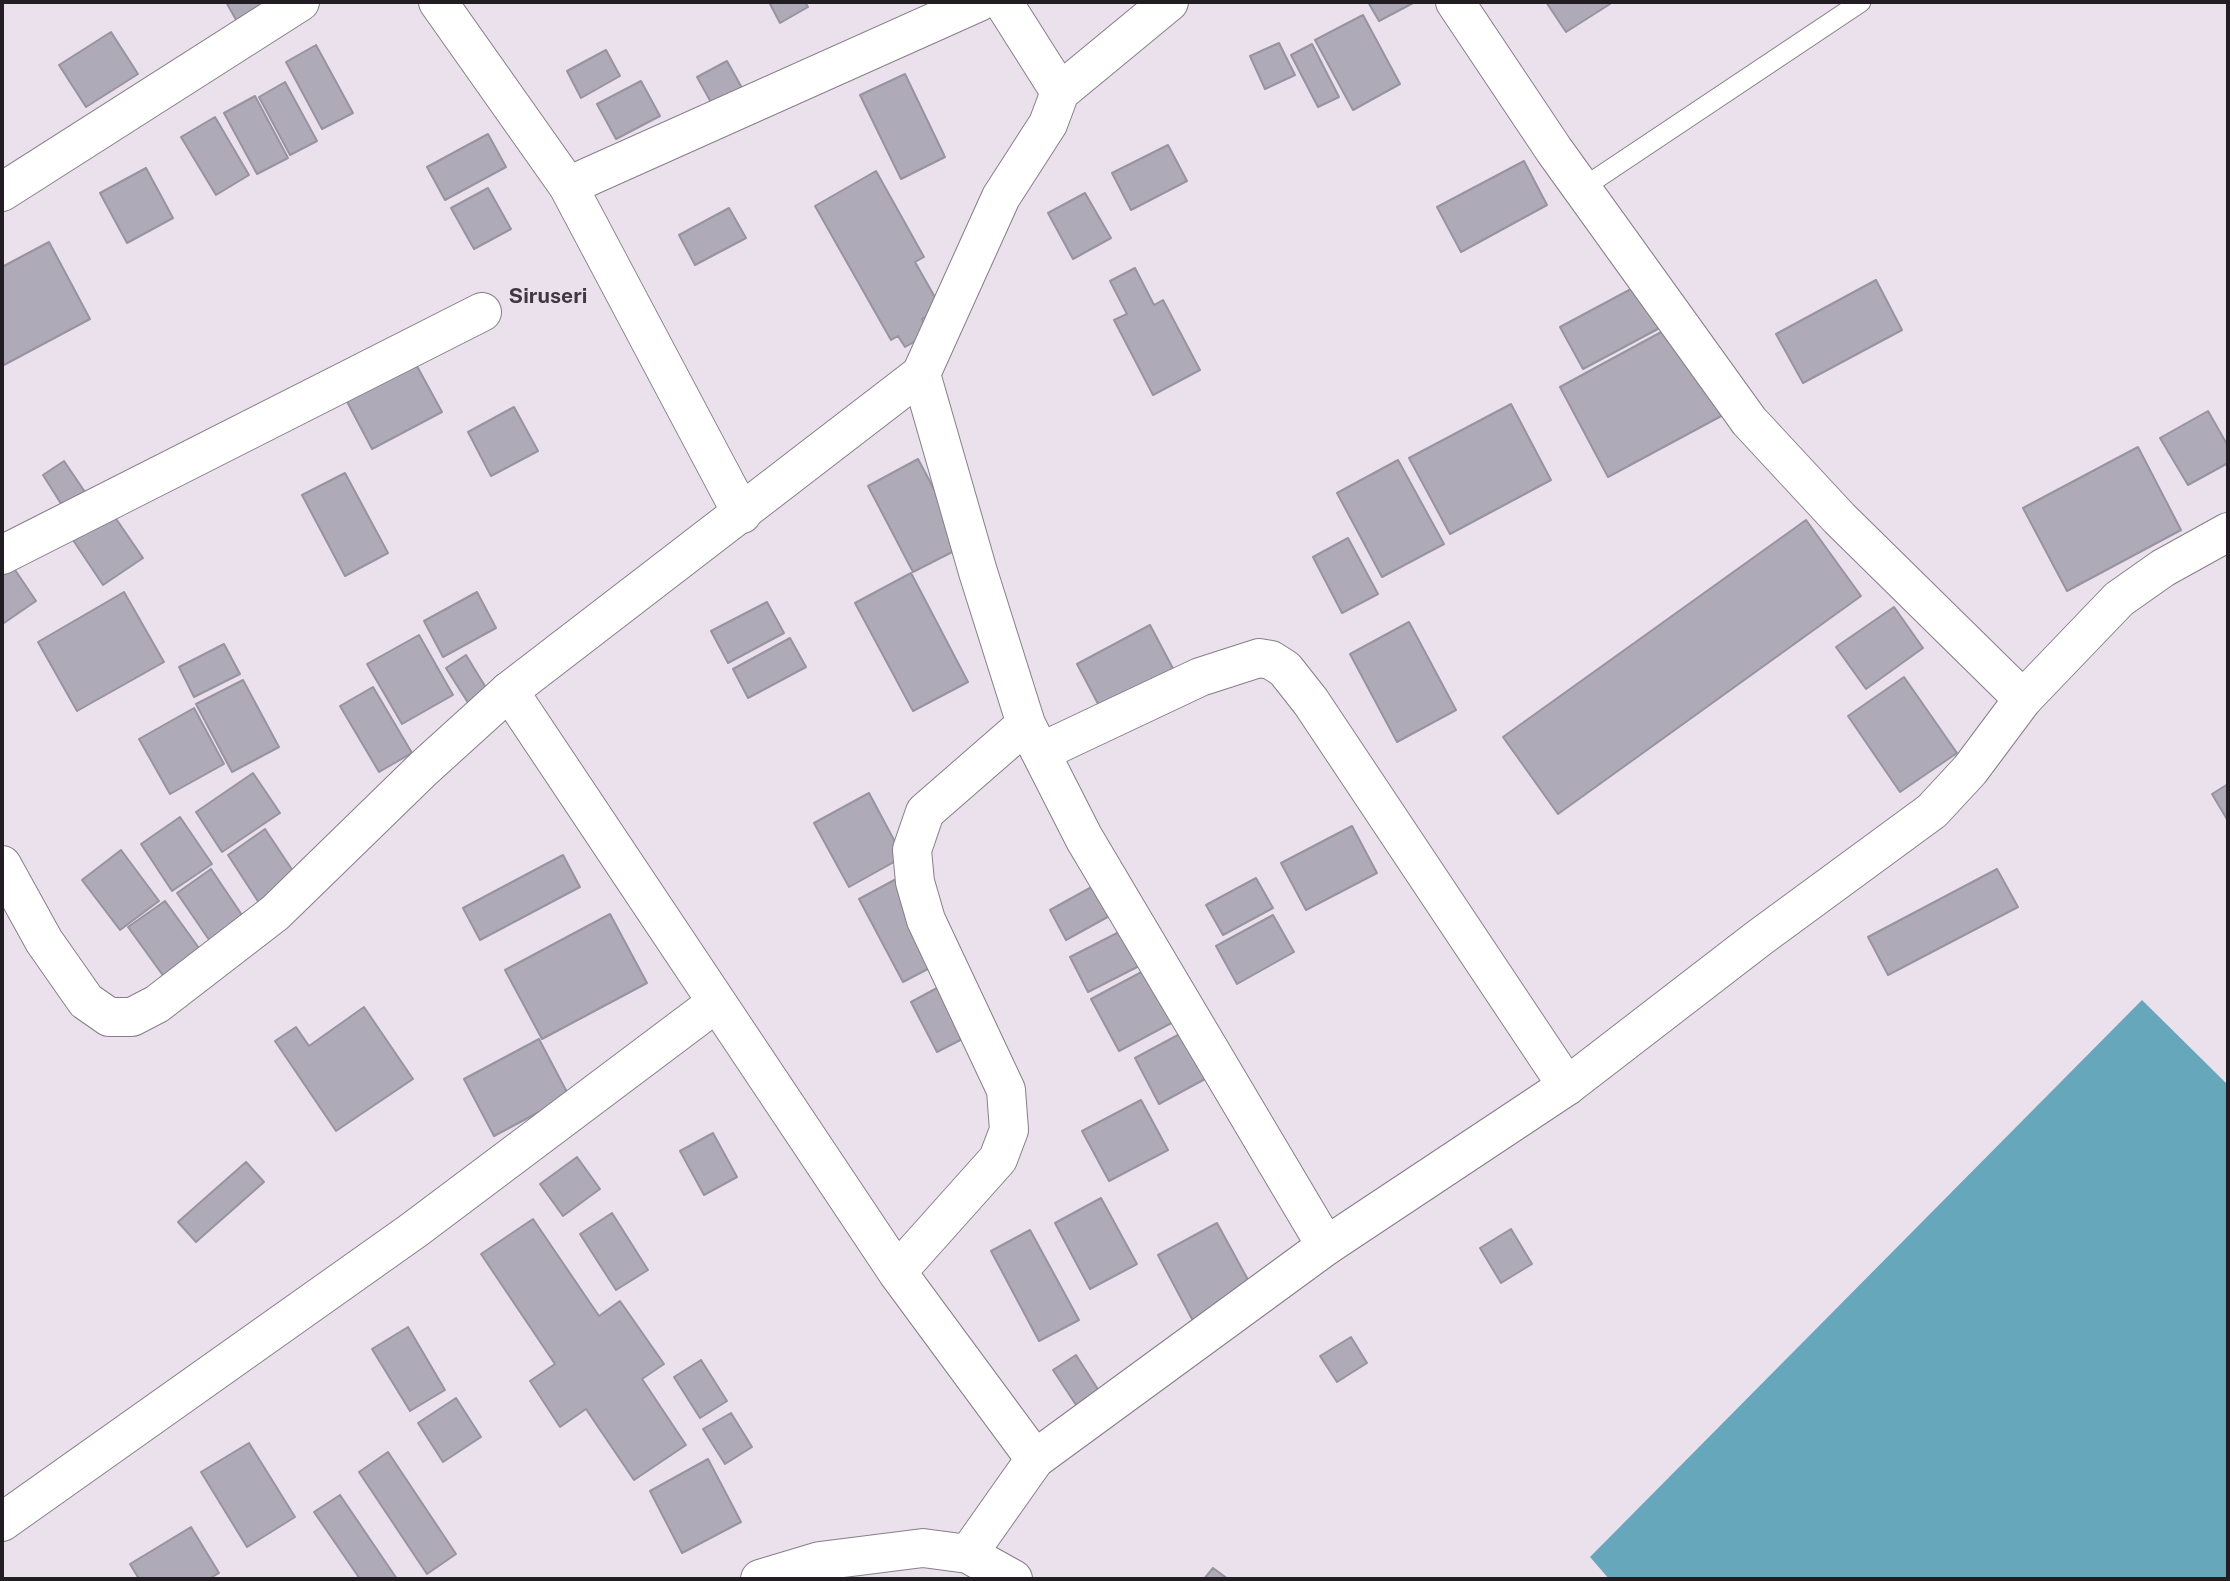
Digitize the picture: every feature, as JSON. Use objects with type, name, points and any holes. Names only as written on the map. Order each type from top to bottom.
[{"type":"street","points":[[2,192],[300,2]]},
{"type":"street","points":[[438,2],[568,186],[742,514]]},
{"type":"street","points":[[568,186],[979,2]]},
{"type":"street","points":[[1003,2],[1060,92]]},
{"type":"street","points":[[2,866],[44,941],[86,1001],[109,1017],[132,1017],[158,1004],[275,912],[423,769],[509,691],[921,374],[1001,197],[1048,124],[1060,92],[1168,2]]},
{"type":"street","points":[[1455,2],[1581,189],[1749,421],[1839,518],[2022,699]]},
{"type":"street","points":[[2,555],[482,312]]},
{"type":"street","points":[[921,374],[978,572],[1034,738],[1084,838],[1326,1246]]},
{"type":"street","points":[[968,1555],[1035,1460],[1326,1246],[1567,1086],[1759,938],[1932,811],[1970,769],[2022,699],[2119,599],[2163,568],[2228,532]]},
{"type":"street","points":[[897,1272],[998,1158],[1009,1130],[1006,1090],[926,920],[915,882],[912,850],[925,812],[1034,738],[1259,658],[1271,660],[1285,669],[1311,702],[1567,1086]]},
{"type":"street","points":[[509,691],[897,1272],[1035,1460]]},
{"type":"street","points":[[2,1522],[414,1230],[716,1003]]},
{"type":"street","points":[[760,1579],[820,1561],[923,1548],[968,1555],[1013,1579]]},
{"type":"lane","points":[[1581,189],[1861,2]]},
{"type":"water","points":[[2142,1000],[2228,1085],[2228,1579],[1609,1579],[1590,1557]]},
{"type":"building","points":[[226,2],[266,2],[239,25]]},
{"type":"building","points":[[769,2],[805,2],[808,7],[780,23]]},
{"type":"building","points":[[1368,2],[1415,2],[1379,21]]},
{"type":"building","points":[[1546,2],[1608,2],[1610,4],[1566,32]]},
{"type":"building","points":[[1363,15],[1400,84],[1353,110],[1315,40]]},
{"type":"building","points":[[111,32],[138,74],[86,107],[59,65]]},
{"type":"building","points":[[1279,43],[1295,75],[1265,89],[1250,56]]},
{"type":"building","points":[[1312,44],[1339,97],[1318,107],[1291,55]]},
{"type":"building","points":[[316,45],[353,113],[322,129],[286,62]]},
{"type":"building","points":[[606,50],[620,76],[581,98],[567,71]]},
{"type":"building","points":[[727,61],[742,88],[712,104],[697,77]]},
{"type":"building","points":[[905,74],[945,157],[901,179],[860,95]]},
{"type":"building","points":[[641,81],[660,116],[616,139],[597,104]]},
{"type":"building","points":[[285,82],[317,141],[290,155],[259,97]]},
{"type":"building","points":[[255,96],[288,158],[257,174],[224,113]]},
{"type":"building","points":[[215,117],[249,175],[216,195],[181,137]]},
{"type":"building","points":[[488,134],[506,167],[445,200],[427,167]]},
{"type":"building","points":[[1168,145],[1187,181],[1131,210],[1112,173]]},
{"type":"building","points":[[1524,161],[1547,205],[1461,252],[1437,207]]},
{"type":"building","points":[[146,168],[173,218],[127,243],[100,193]]},
{"type":"building","points":[[876,171],[924,257],[915,262],[941,308],[922,319],[930,333],[905,347],[898,336],[891,340],[815,206]]},
{"type":"building","points":[[488,188],[511,229],[474,249],[451,208]]},
{"type":"building","points":[[1085,193],[1111,238],[1073,259],[1048,213]]},
{"type":"building","points":[[729,208],[746,238],[695,265],[679,235]]},
{"type":"building","points":[[49,242],[90,319],[2,366],[2,267]]},
{"type":"building","points":[[1135,268],[1154,305],[1163,300],[1200,370],[1153,395],[1114,320],[1127,314],[1110,281]]},
{"type":"building","points":[[1876,280],[1902,330],[1803,383],[1776,334]]},
{"type":"building","points":[[1646,281],[1669,323],[1583,369],[1560,327]]},
{"type":"building","points":[[1676,324],[1725,414],[1608,477],[1560,387]]},
{"type":"building","points":[[412,357],[442,412],[372,449],[343,394]]},
{"type":"building","points":[[1511,404],[1551,480],[1450,534],[1409,458]]},
{"type":"building","points":[[514,407],[538,451],[491,476],[468,432]]},
{"type":"building","points":[[2208,411],[2228,446],[2228,463],[2188,485],[2160,438]]},
{"type":"building","points":[[2138,447],[2181,530],[2067,591],[2023,508]]},
{"type":"building","points":[[918,459],[964,546],[913,572],[868,486]]},
{"type":"building","points":[[1398,460],[1444,544],[1382,577],[1337,493]]},
{"type":"building","points":[[64,461],[87,495],[65,510],[43,475]]},
{"type":"building","points":[[345,473],[388,553],[345,576],[302,495]]},
{"type":"building","points":[[110,510],[143,558],[103,585],[71,537]]},
{"type":"building","points":[[1806,520],[1861,596],[1558,814],[1503,737]]},
{"type":"building","points":[[1348,538],[1378,594],[1342,613],[1313,557]]},
{"type":"building","points":[[11,564],[36,601],[4,623],[2,570]]},
{"type":"building","points":[[911,573],[968,682],[913,711],[855,603]]},
{"type":"building","points":[[124,592],[164,662],[77,711],[38,642]]},
{"type":"building","points":[[477,592],[496,628],[443,657],[424,621]]},
{"type":"building","points":[[767,602],[784,633],[728,663],[711,631]]},
{"type":"building","points":[[1894,607],[1923,648],[1866,689],[1836,647]]},
{"type":"building","points":[[1409,622],[1456,710],[1397,742],[1350,654]]},
{"type":"building","points":[[1150,625],[1178,678],[1105,717],[1077,664]]},
{"type":"building","points":[[419,635],[453,695],[402,724],[367,664]]},
{"type":"building","points":[[790,638],[806,667],[748,698],[733,669]]},
{"type":"building","points":[[224,644],[240,674],[194,697],[179,667]]},
{"type":"building","points":[[466,655],[491,696],[472,709],[446,668]]},
{"type":"building","points":[[1904,677],[1957,753],[1900,792],[1848,716]]},
{"type":"building","points":[[243,680],[279,747],[232,772],[196,704]]},
{"type":"building","points":[[373,687],[412,753],[379,772],[340,706]]},
{"type":"building","points":[[194,708],[224,764],[170,794],[139,739]]},
{"type":"building","points":[[253,773],[280,813],[222,852],[196,812]]},
{"type":"building","points":[[2228,784],[2228,821],[2212,794]]},
{"type":"building","points":[[869,793],[903,857],[849,887],[814,823]]},
{"type":"building","points":[[180,817],[212,864],[172,891],[141,844]]},
{"type":"building","points":[[1352,826],[1377,873],[1306,910],[1281,863]]},
{"type":"building","points":[[265,829],[301,883],[263,909],[228,855]]},
{"type":"building","points":[[121,850],[159,901],[120,930],[82,880]]},
{"type":"building","points":[[563,855],[580,887],[480,940],[463,908]]},
{"type":"building","points":[[211,869],[248,924],[214,947],[177,893]]},
{"type":"building","points":[[1997,869],[2018,907],[1888,975],[1868,937]]},
{"type":"building","points":[[898,878],[943,961],[903,982],[859,899]]},
{"type":"building","points":[[1256,878],[1273,908],[1223,935],[1206,905]]},
{"type":"building","points":[[1097,884],[1113,914],[1066,940],[1050,910]]},
{"type":"building","points":[[165,901],[204,955],[167,981],[128,927]]},
{"type":"building","points":[[610,914],[647,983],[542,1039],[505,970]]},
{"type":"building","points":[[1273,915],[1294,952],[1237,984],[1216,946]]},
{"type":"building","points":[[1129,927],[1147,962],[1088,992],[1070,957]]},
{"type":"building","points":[[1149,968],[1177,1020],[1119,1051],[1091,999]]},
{"type":"building","points":[[950,981],[976,1032],[937,1052],[911,1002]]},
{"type":"building","points":[[364,1007],[413,1079],[336,1131],[275,1041],[296,1027],[309,1046]]},
{"type":"building","points":[[1191,1028],[1216,1073],[1159,1104],[1135,1058]]},
{"type":"building","points":[[539,1039],[569,1096],[494,1136],[464,1079]]},
{"type":"building","points":[[1141,1100],[1168,1150],[1109,1181],[1082,1131]]},
{"type":"building","points":[[713,1133],[737,1177],[704,1195],[680,1151]]},
{"type":"building","points":[[577,1157],[600,1189],[563,1216],[540,1184]]},
{"type":"building","points":[[246,1162],[264,1182],[196,1242],[178,1222]]},
{"type":"building","points":[[1101,1198],[1137,1264],[1090,1289],[1055,1223]]},
{"type":"building","points":[[612,1213],[648,1270],[616,1290],[580,1234]]},
{"type":"building","points":[[533,1219],[599,1316],[620,1301],[664,1364],[642,1379],[686,1445],[634,1480],[586,1409],[560,1427],[530,1381],[555,1364],[481,1254]]},
{"type":"building","points":[[1217,1223],[1253,1289],[1193,1321],[1158,1255]]},
{"type":"building","points":[[1511,1229],[1532,1264],[1501,1283],[1480,1248]]},
{"type":"building","points":[[1030,1230],[1079,1320],[1039,1341],[991,1251]]},
{"type":"building","points":[[408,1327],[445,1390],[410,1411],[372,1349]]},
{"type":"building","points":[[1351,1337],[1367,1363],[1337,1382],[1320,1356]]},
{"type":"building","points":[[1076,1355],[1108,1405],[1086,1420],[1053,1370]]},
{"type":"building","points":[[701,1360],[727,1401],[700,1418],[674,1377]]},
{"type":"building","points":[[456,1398],[481,1437],[443,1462],[418,1423]]},
{"type":"building","points":[[731,1413],[752,1447],[725,1464],[703,1429]]},
{"type":"building","points":[[249,1443],[295,1517],[247,1547],[201,1472]]},
{"type":"building","points":[[388,1452],[456,1554],[427,1574],[359,1472]]},
{"type":"building","points":[[708,1459],[741,1522],[682,1553],[650,1491]]},
{"type":"building","points":[[340,1495],[397,1579],[360,1579],[314,1512]]},
{"type":"building","points":[[191,1527],[219,1573],[209,1579],[139,1579],[130,1564]]},
{"type":"building","points":[[1213,1568],[1228,1579],[1204,1579]]},
{"type":"district","name":"Siruseri","points":[[548,297]]}]
